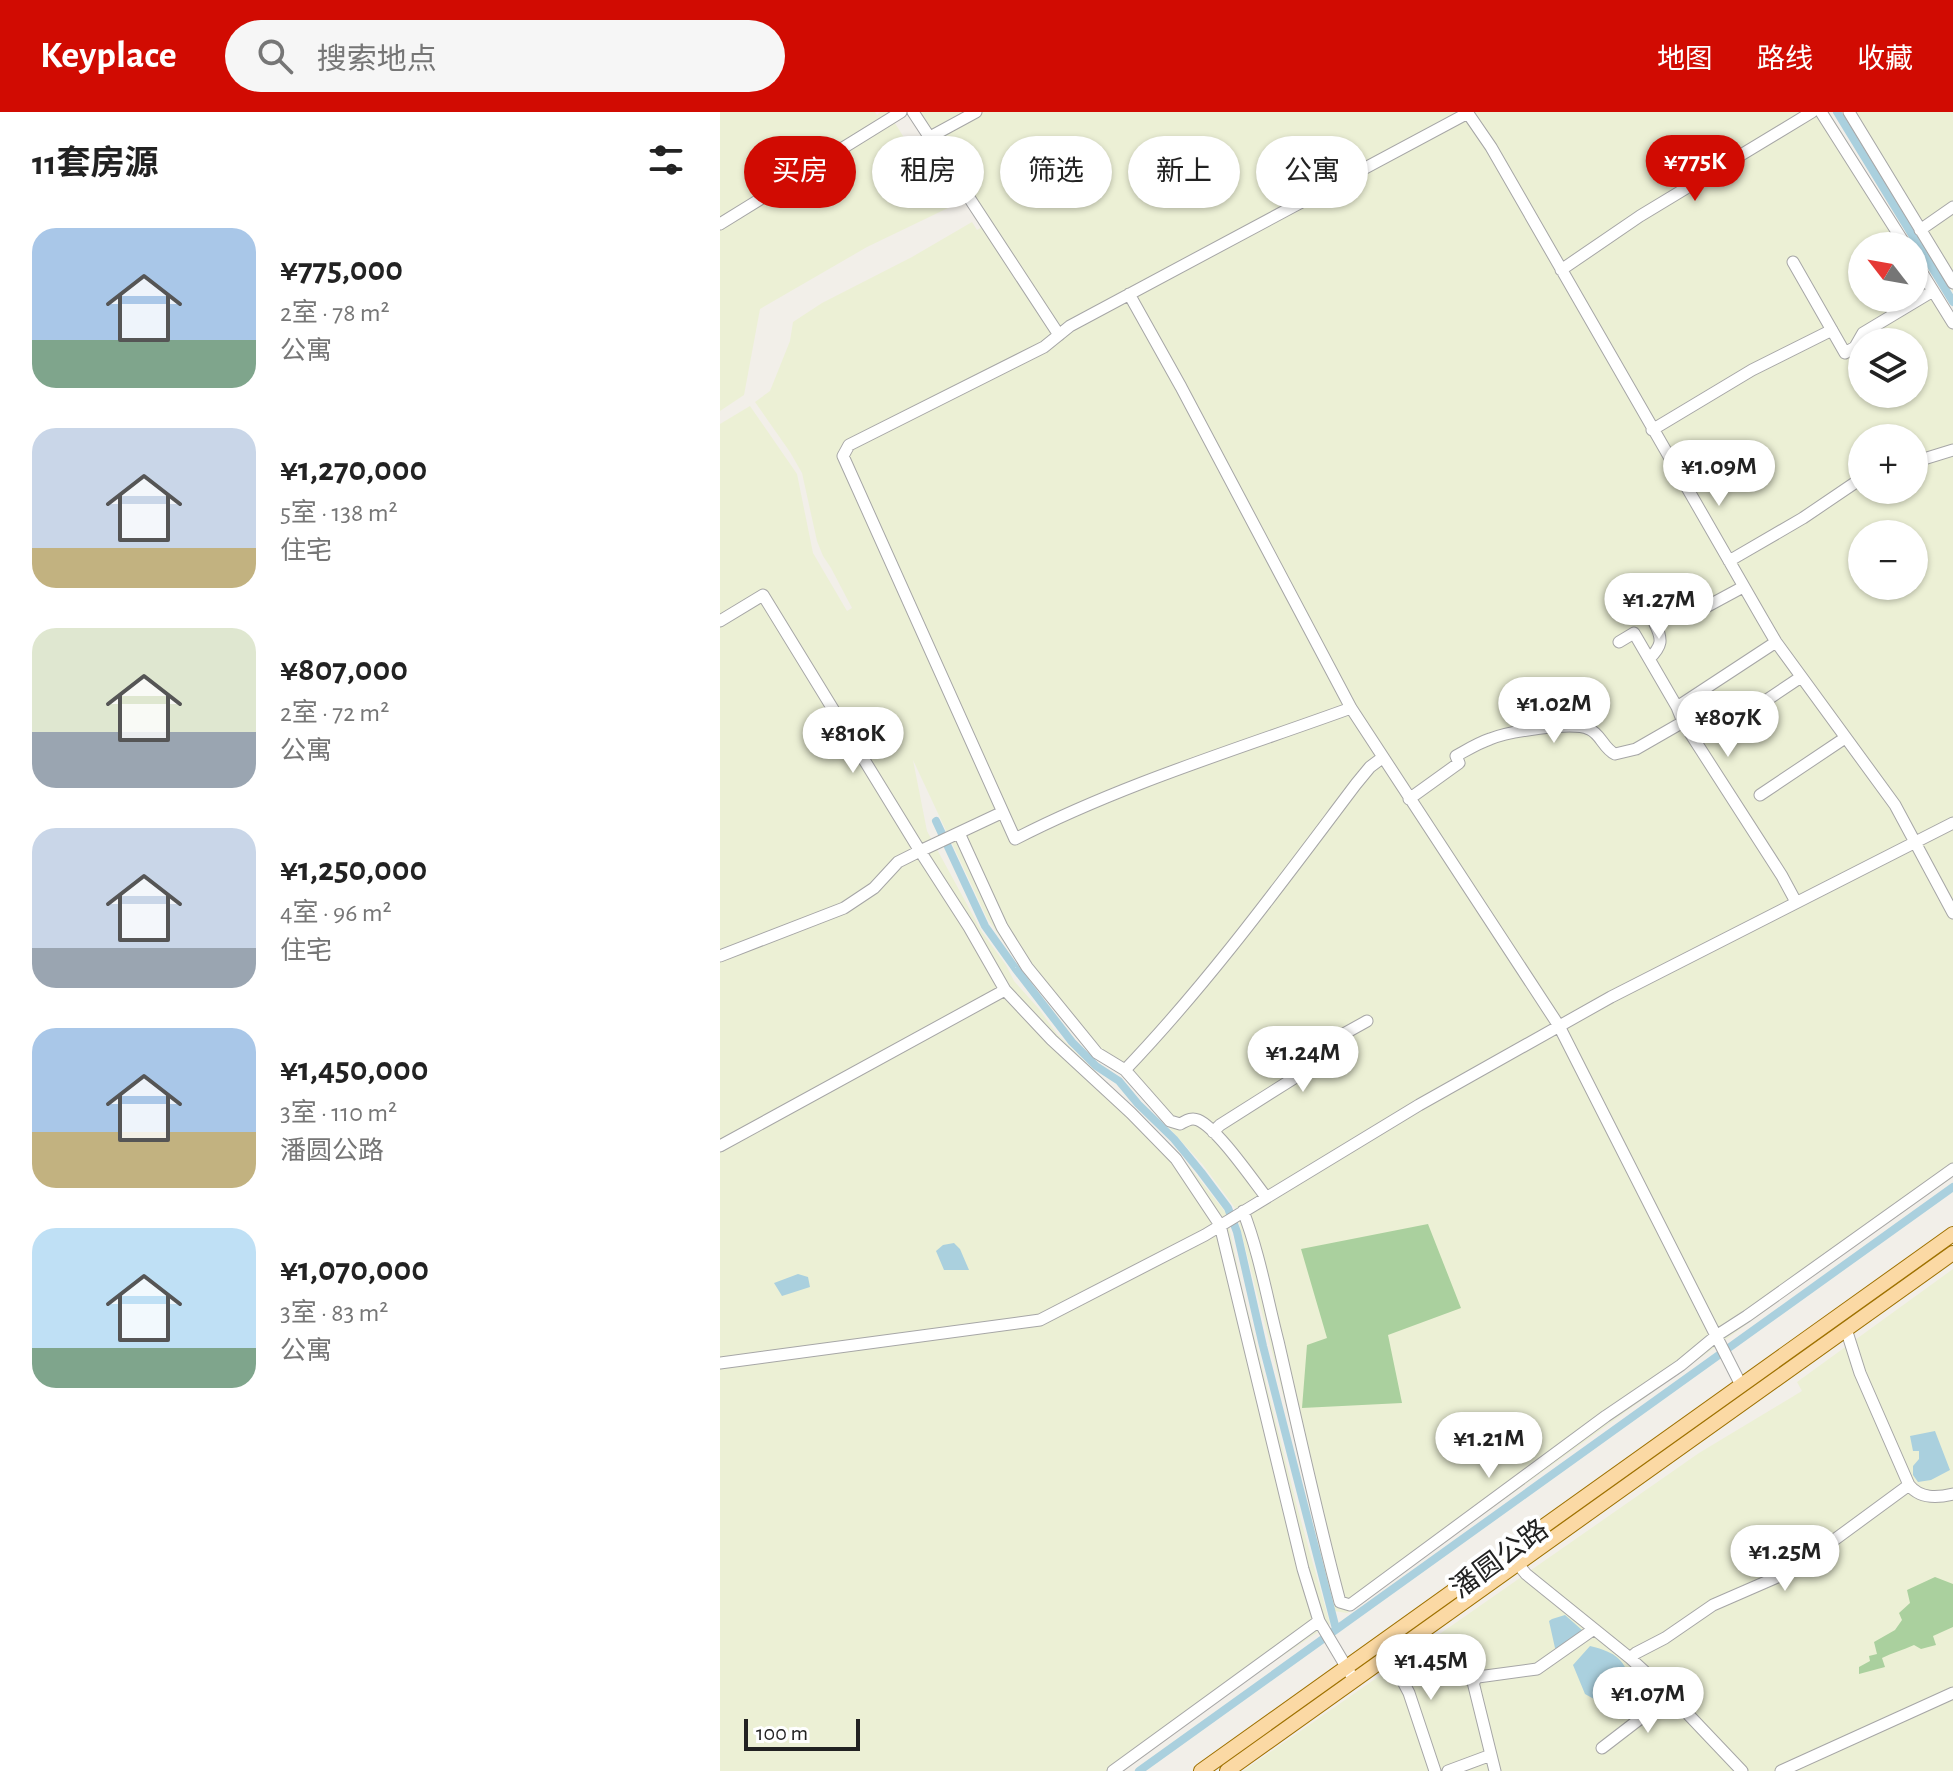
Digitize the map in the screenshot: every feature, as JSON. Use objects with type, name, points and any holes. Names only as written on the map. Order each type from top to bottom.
[{"type":"main road","name":"潘圆公路","points":[[1227,1771],[1350,1674],[1741,1385],[1953,1234]]},
{"type":"main road","name":"潘圆公路","points":[[1201,1771],[1350,1674],[1384,1658],[1953,1253]]},
{"type":"street","points":[[720,224],[901,112]]},
{"type":"street","points":[[913,112],[929,136]]},
{"type":"street","points":[[932,136],[976,112]]},
{"type":"street","points":[[1351,708],[1119,792],[1059,816],[1015,839],[843,456],[849,445],[1044,347],[1070,326],[1468,112],[1776,642],[1895,805],[1953,913]]},
{"type":"street","points":[[1561,270],[1640,216],[1812,112]]},
{"type":"street","points":[[1821,112],[1897,232]]},
{"type":"street","points":[[1849,112],[1953,283]]},
{"type":"street","points":[[1920,230],[1953,207]]},
{"type":"street","points":[[976,208],[1059,335]]},
{"type":"street","points":[[1793,262],[1845,353],[1855,347],[1863,333],[1933,291]]},
{"type":"street","points":[[1928,283],[1953,323]]},
{"type":"street","points":[[1129,294],[1351,708],[1559,1026],[1741,1385]]},
{"type":"street","points":[[1652,430],[1752,370],[1832,330]]},
{"type":"street","points":[[1928,458],[1953,450]]},
{"type":"street","points":[[1729,561],[1848,487]]},
{"type":"street","points":[[1649,659],[1662,638],[1655,624],[1681,607],[1693,614],[1743,587]]},
{"type":"street","points":[[720,621],[763,595],[1005,990],[1052,1040],[1176,1159],[1222,1224],[1303,1569],[1319,1621],[1350,1674]]},
{"type":"street","points":[[1619,642],[1634,633],[1683,722],[1796,902]]},
{"type":"street","points":[[1677,707],[1776,642]]},
{"type":"street","points":[[1731,724],[1801,677]]},
{"type":"street","points":[[1409,799],[1459,763],[1456,756],[1492,738],[1540,728],[1581,726],[1595,733],[1607,750],[1615,754],[1636,749],[1683,722]]},
{"type":"street","points":[[1760,795],[1845,738]]},
{"type":"street","points":[[1125,1070],[1170,1023],[1356,784],[1382,758]]},
{"type":"street","points":[[720,956],[844,908],[874,888],[898,862],[1003,812]]},
{"type":"street","points":[[720,1363],[1040,1320],[1205,1235],[1419,1105],[1611,997],[1953,823]]},
{"type":"street","points":[[959,833],[1002,927],[1027,967],[1097,1053],[1125,1070],[1174,1124],[1196,1119],[1213,1132],[1266,1197]]},
{"type":"street","points":[[720,1146],[1005,990]]},
{"type":"street","points":[[1213,1132],[1299,1075],[1331,1041],[1367,1021]]},
{"type":"street","points":[[1242,1211],[1265,1288],[1321,1533],[1340,1602],[1350,1605],[1606,1416],[1953,1169]]},
{"type":"street","points":[[1846,1329],[1860,1373],[1909,1485],[1922,1496],[1953,1494]]},
{"type":"street","points":[[1630,1658],[1713,1605],[1782,1575],[1909,1485]]},
{"type":"street","points":[[1517,1563],[1526,1574],[1666,1691],[1742,1771]]},
{"type":"street","points":[[1113,1771],[1319,1621]]},
{"type":"street","points":[[1495,1771],[1473,1682],[1478,1677],[1537,1669],[1594,1629]]},
{"type":"street","points":[[1384,1658],[1399,1674],[1409,1693],[1435,1771]]},
{"type":"street","points":[[1602,1748],[1641,1718],[1666,1691]]},
{"type":"street","points":[[1781,1771],[1804,1766],[1953,1693]]},
{"type":"street","points":[[1448,1771],[1491,1755]]},
{"type":"green space","points":[[720,112],[875,112],[877,115],[888,112],[903,136],[872,136],[872,208],[948,208],[867,247],[760,309],[744,395],[720,411]]},
{"type":"green space","points":[[919,112],[1829,112],[1903,232],[1848,232],[1848,312],[1928,312],[1928,272],[1953,312],[1953,1177],[1347,1613],[1334,1611],[1235,1208],[1203,1165],[1121,1075],[1084,1047],[1024,972],[987,918],[913,760],[927,831],[982,932],[1014,981],[1057,1034],[1185,1161],[1226,1213],[1298,1510],[1330,1624],[1121,1771],[720,1771],[720,424],[750,406],[797,474],[813,553],[847,611],[852,608],[817,541],[802,473],[755,402],[770,391],[790,341],[793,322],[822,303],[972,222],[977,230],[991,222],[982,208],[984,136],[935,136]]},
{"type":"green space","points":[[1842,112],[1953,112],[1953,292],[1928,251],[1928,232],[1916,232]]},
{"type":"green space","points":[[1428,1224],[1461,1308],[1388,1335],[1402,1403],[1302,1408],[1307,1345],[1327,1338],[1301,1249]]},
{"type":"green space","points":[[1953,1269],[1953,1771],[1243,1771],[1699,1453],[1802,1391],[1797,1382]]},
{"type":"green space","points":[[1935,1577],[1953,1584],[1953,1627],[1933,1636],[1936,1645],[1921,1649],[1914,1645],[1882,1658],[1885,1667],[1859,1674],[1859,1667],[1870,1661],[1869,1656],[1877,1654],[1874,1642],[1895,1630],[1902,1620],[1899,1613],[1910,1603],[1907,1590]]},
{"type":"water","points":[[954,1243],[969,1270],[944,1270],[936,1251],[943,1245]]},
{"type":"water","points":[[798,1274],[808,1277],[810,1287],[782,1296],[774,1283]]},
{"type":"water","points":[[1935,1431],[1950,1470],[1931,1480],[1918,1482],[1913,1475],[1913,1466],[1919,1459],[1919,1451],[1913,1451],[1910,1436]]},
{"type":"water","points":[[1565,1615],[1582,1630],[1559,1650],[1555,1648],[1549,1621]]},
{"type":"water","points":[[1590,1646],[1618,1658],[1634,1686],[1620,1693],[1610,1708],[1585,1694],[1573,1665]]},
{"type":"waterway","points":[[1837,112],[1953,302]]},
{"type":"waterway","points":[[936,821],[985,926],[1015,968],[1072,1042],[1096,1066],[1119,1081],[1174,1139],[1228,1208],[1237,1232],[1336,1629]]},
{"type":"waterway","points":[[1139,1771],[1953,1187]]}]
